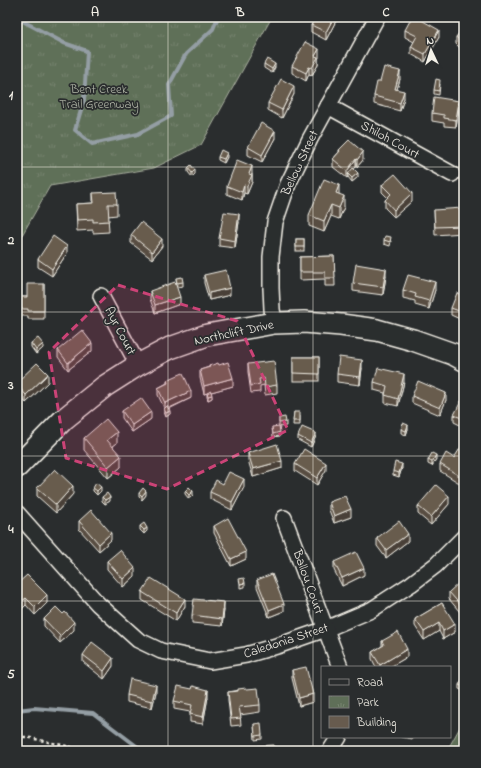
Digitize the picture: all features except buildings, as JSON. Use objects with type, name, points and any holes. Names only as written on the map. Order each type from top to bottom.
[{"type":"street","name":"Bellow Street","points":[[274,324],[271,295],[271,257],[275,222],[288,184],[310,139],[377,17]]},
{"type":"street","name":"Shiloh Court","points":[[328,106],[452,174]]},
{"type":"street","name":"Ayr Court","points":[[101,296],[138,365]]},
{"type":"street","name":"Northclift Drive","points":[[17,466],[64,419],[105,386],[138,365],[170,348],[207,335],[274,324],[304,322],[333,324],[377,330],[413,340],[453,354],[464,360]]},
{"type":"street","name":"Caledonia Street","points":[[17,513],[98,604],[138,640],[161,651],[210,661],[246,655],[280,645],[326,629],[371,610],[411,584],[436,565],[464,537]]},
{"type":"street","name":"Ballou Court","points":[[284,518],[340,666]]},
{"type":"street","points":[[330,751],[337,738]]},
{"type":"path","points":[[17,737],[26,737],[71,747],[74,751]]},
{"type":"highlighted area","points":[[118,285],[237,321],[288,430],[167,489],[66,458],[49,352]]},
{"type":"green space","name":"Bent Creek Trail Greenway","points":[[17,17],[272,17],[201,145],[154,168],[50,186],[17,244]]},
{"type":"green space","points":[[464,720],[464,751],[447,751],[449,747]]},
{"type":"waterway","points":[[17,18],[64,43],[87,51],[84,100],[75,130],[92,144],[138,134],[171,116],[169,85],[186,54],[213,29],[218,17]]},
{"type":"waterway","points":[[17,710],[34,708],[93,713],[143,751]]}]
